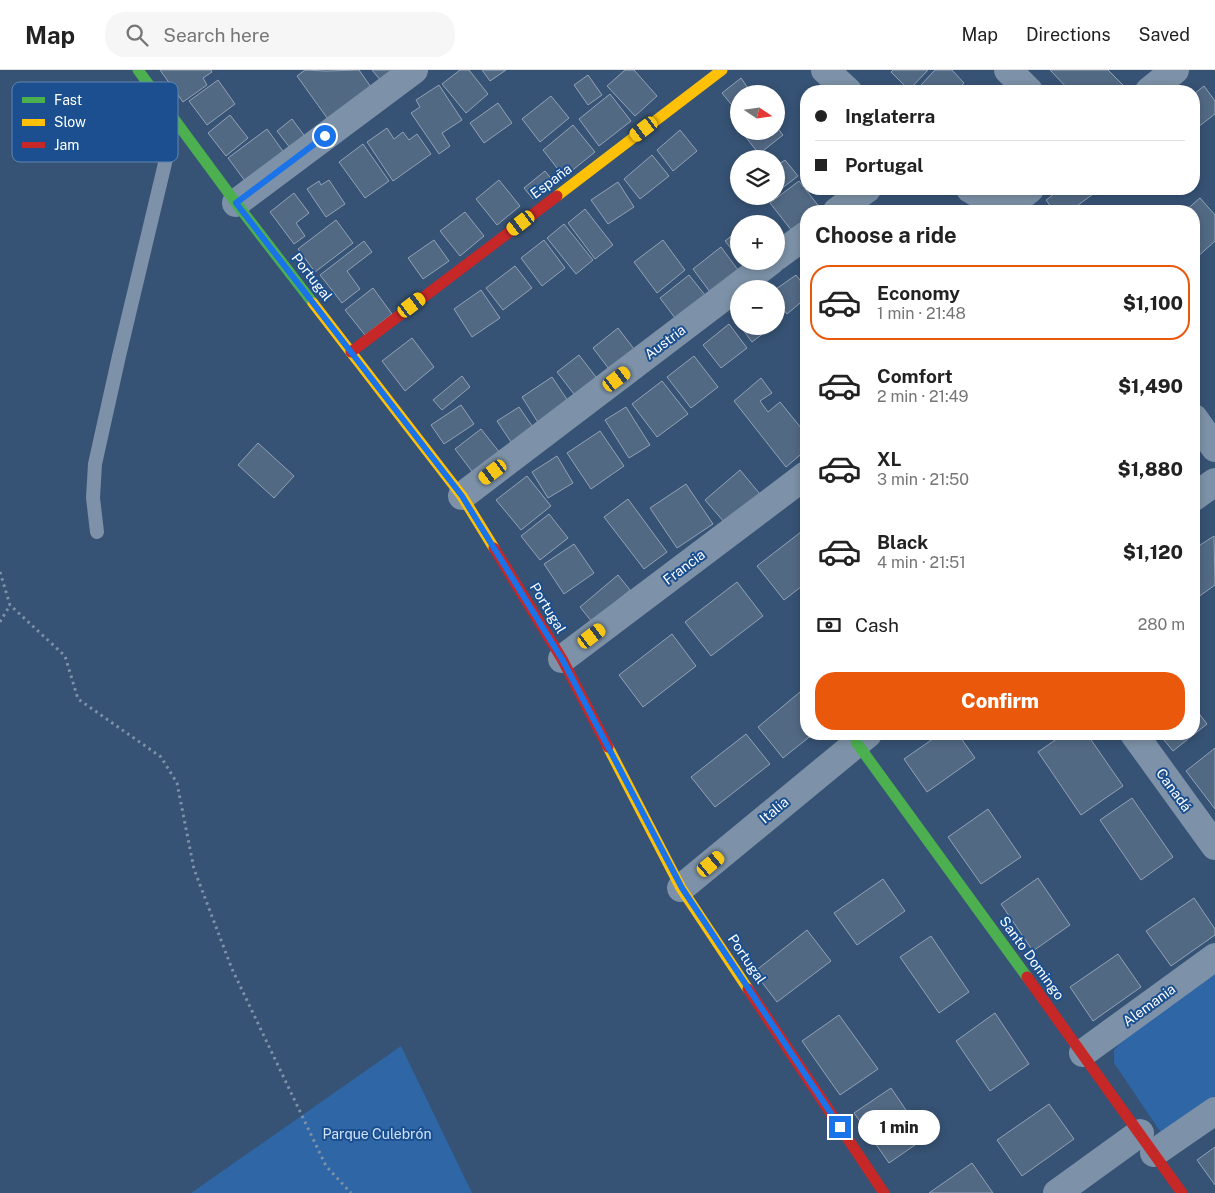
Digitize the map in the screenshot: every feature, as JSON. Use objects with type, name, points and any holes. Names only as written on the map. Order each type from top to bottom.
[{"type":"main road","name":"Portugal","points":[[138,70],[147,82]]},
{"type":"main road","name":"España","points":[[351,352],[722,70]]},
{"type":"main road","name":"Portugal","points":[[178,124],[236,203],[462,496],[562,659],[682,888],[884,1193]]},
{"type":"main road","name":"Santo Domingo","points":[[863,740],[1182,1193]]},
{"type":"street","points":[[236,203],[414,70]]},
{"type":"street","points":[[825,70],[841,85]]},
{"type":"street","points":[[1008,70],[1024,85]]},
{"type":"street","points":[[1156,85],[1175,70]]},
{"type":"street","points":[[845,205],[859,195]]},
{"type":"street","points":[[980,195],[996,205]]},
{"type":"street","points":[[1013,205],[1023,195]]},
{"type":"street","points":[[785,250],[800,239]]},
{"type":"street","name":"Austria","points":[[462,496],[759,270]]},
{"type":"street","points":[[1200,427],[1215,448]]},
{"type":"street","name":"Francia","points":[[562,659],[800,480]]},
{"type":"street","points":[[1200,493],[1215,482]]},
{"type":"street","name":"Italia","points":[[682,888],[860,740]]},
{"type":"street","name":"Canadá","points":[[1138,740],[1215,846]]},
{"type":"street","name":"Alemania","points":[[1083,1053],[1215,957]]},
{"type":"street","points":[[1057,1193],[1147,1143],[1215,1111]]},
{"type":"lane","points":[[97,532],[93,498],[95,464],[166,162]]},
{"type":"path","points":[[0,572],[10,605],[65,656],[78,699],[161,757],[177,783],[194,869],[232,969],[326,1166],[351,1193]]},
{"type":"path","points":[[0,622],[10,605]]},
{"type":"green space","points":[[1215,972],[1215,1096],[1162,1134],[1114,1063],[1114,1050],[1123,1040]]},
{"type":"green space","name":"Parque Culebrón","points":[[401,1046],[472,1193],[191,1193]]},
{"type":"building","points":[[160,70],[211,70],[212,72],[203,78],[207,85],[183,102],[178,95],[178,82],[169,82]]},
{"type":"building","points":[[305,70],[359,70],[373,90],[330,122],[297,76]]},
{"type":"building","points":[[372,70],[405,70],[386,87]]},
{"type":"building","points":[[460,70],[469,70],[488,94],[466,113],[442,84]]},
{"type":"building","points":[[482,70],[506,70],[490,81]]},
{"type":"building","points":[[625,70],[634,70],[657,96],[635,116],[607,86]]},
{"type":"building","points":[[893,70],[928,70],[914,85],[904,85],[891,72]]},
{"type":"building","points":[[935,70],[952,70],[964,83],[962,85],[921,85]]},
{"type":"building","points":[[1050,70],[1108,70],[1123,85],[1064,85]]},
{"type":"building","points":[[588,75],[602,95],[588,105],[574,85]]},
{"type":"building","points":[[741,78],[746,85],[732,85]]},
{"type":"building","points":[[218,80],[235,104],[207,125],[189,101]]},
{"type":"building","points":[[439,85],[462,120],[442,133],[450,146],[439,154],[411,113],[420,107],[416,100]]},
{"type":"building","points":[[1204,86],[1215,101],[1215,114],[1200,125],[1200,89]]},
{"type":"building","points":[[730,87],[730,103],[722,93]]},
{"type":"building","points":[[610,94],[631,121],[599,146],[579,119]]},
{"type":"building","points":[[551,96],[569,118],[540,142],[522,119]]},
{"type":"building","points":[[498,103],[512,123],[484,143],[470,123]]},
{"type":"building","points":[[230,115],[248,138],[226,156],[208,133]]},
{"type":"building","points":[[292,119],[312,146],[297,157],[277,131]]},
{"type":"building","points":[[573,125],[595,152],[564,177],[543,150]]},
{"type":"building","points":[[387,128],[394,139],[403,132],[409,140],[417,134],[431,154],[393,181],[367,142]]},
{"type":"building","points":[[267,129],[290,161],[251,189],[228,158]]},
{"type":"building","points":[[680,130],[697,151],[673,171],[657,150]]},
{"type":"building","points":[[748,140],[777,140],[764,150],[756,150]]},
{"type":"building","points":[[363,144],[389,181],[365,198],[339,162]]},
{"type":"building","points":[[652,155],[669,176],[640,199],[624,179]]},
{"type":"building","points":[[785,160],[798,176],[785,186]]},
{"type":"building","points":[[545,171],[554,182],[533,199],[524,188]]},
{"type":"building","points":[[329,180],[345,204],[326,217],[307,189],[319,181],[321,185]]},
{"type":"building","points":[[499,180],[520,206],[497,225],[476,199]]},
{"type":"building","points":[[799,181],[800,195],[810,195],[818,205],[800,205],[800,225],[792,231],[785,222],[785,215],[779,215],[772,205],[785,205],[785,192]]},
{"type":"building","points":[[618,182],[634,207],[608,224],[591,200]]},
{"type":"building","points":[[294,193],[309,213],[296,223],[305,236],[294,244],[270,212]]},
{"type":"building","points":[[1053,195],[1092,195],[1078,205],[1050,205],[1046,200]]},
{"type":"building","points":[[1200,198],[1215,215],[1215,241],[1200,255],[1200,205],[1192,205]]},
{"type":"building","points":[[585,209],[613,245],[595,259],[568,223]]},
{"type":"building","points":[[465,212],[484,236],[460,256],[440,231]]},
{"type":"building","points":[[336,220],[353,243],[315,272],[298,249]]},
{"type":"building","points":[[564,224],[593,260],[576,274],[547,238]]},
{"type":"building","points":[[730,237],[730,247],[725,241]]},
{"type":"building","points":[[434,240],[449,261],[423,279],[408,258]]},
{"type":"building","points":[[544,240],[565,268],[542,286],[521,258]]},
{"type":"building","points":[[663,240],[685,270],[657,293],[634,262]]},
{"type":"building","points":[[364,241],[372,252],[347,271],[360,289],[342,303],[320,275]]},
{"type":"building","points":[[721,247],[730,259],[730,270],[738,270],[710,292],[693,269]]},
{"type":"building","points":[[515,266],[532,288],[503,310],[486,288]]},
{"type":"building","points":[[689,275],[705,295],[675,318],[660,298]]},
{"type":"building","points":[[796,275],[800,280],[800,303],[787,314],[785,311],[785,283]]},
{"type":"building","points":[[373,288],[392,314],[365,335],[345,310]]},
{"type":"building","points":[[481,290],[500,318],[472,337],[454,309]]},
{"type":"building","points":[[729,324],[730,335],[737,335],[747,348],[721,368],[703,345]]},
{"type":"building","points":[[618,328],[634,349],[609,369],[593,348]]},
{"type":"building","points":[[747,335],[761,335],[752,342]]},
{"type":"building","points":[[412,338],[434,367],[405,391],[382,361]]},
{"type":"building","points":[[579,355],[599,381],[577,398],[557,372]]},
{"type":"building","points":[[694,356],[718,387],[691,408],[667,377]]},
{"type":"building","points":[[462,376],[470,387],[442,410],[433,400]]},
{"type":"building","points":[[552,377],[570,404],[539,424],[522,397]]},
{"type":"building","points":[[761,378],[772,393],[760,401],[768,412],[780,402],[800,427],[800,455],[786,467],[734,401]]},
{"type":"building","points":[[662,381],[688,414],[657,437],[632,404]]},
{"type":"building","points":[[461,405],[474,424],[444,444],[431,425]]},
{"type":"building","points":[[519,407],[539,436],[517,451],[497,421]]},
{"type":"building","points":[[626,407],[650,445],[629,458],[605,420]]},
{"type":"building","points":[[481,429],[504,458],[477,478],[455,449]]},
{"type":"building","points":[[600,431],[624,466],[591,489],[567,453]]},
{"type":"building","points":[[258,443],[294,476],[274,498],[238,465]]},
{"type":"building","points":[[557,456],[573,483],[548,498],[532,472]]},
{"type":"building","points":[[740,470],[760,494],[725,523],[705,500]]},
{"type":"building","points":[[527,476],[551,506],[521,530],[496,500]]},
{"type":"building","points":[[686,484],[713,524],[677,548],[650,508]]},
{"type":"building","points":[[628,499],[667,552],[644,569],[604,517]]},
{"type":"building","points":[[549,514],[568,538],[540,560],[521,536]]},
{"type":"building","points":[[800,533],[800,588],[784,600],[757,566]]},
{"type":"building","points":[[1214,536],[1215,585],[1200,596],[1200,545]]},
{"type":"building","points":[[574,544],[594,573],[564,594],[544,564]]},
{"type":"building","points":[[618,575],[630,590],[592,622],[580,607]]},
{"type":"building","points":[[737,582],[763,616],[711,656],[685,622]]},
{"type":"building","points":[[672,634],[696,666],[643,707],[619,675]]},
{"type":"building","points":[[800,692],[800,740],[806,740],[783,758],[758,727]]},
{"type":"building","points":[[1200,715],[1207,724],[1200,730]]},
{"type":"building","points":[[746,734],[770,764],[715,807],[691,777]]},
{"type":"building","points":[[931,740],[962,740],[975,758],[927,792],[904,759]]},
{"type":"building","points":[[1055,740],[1091,740],[1123,786],[1081,815],[1038,752]]},
{"type":"building","points":[[1164,740],[1187,740],[1173,751]]},
{"type":"building","points":[[1215,748],[1215,809],[1186,771]]},
{"type":"building","points":[[1132,798],[1173,857],[1141,880],[1100,820]]},
{"type":"building","points":[[988,809],[1021,857],[981,884],[948,837]]},
{"type":"building","points":[[1038,878],[1070,925],[1033,951],[1001,904]]},
{"type":"building","points":[[883,879],[905,911],[857,945],[834,913]]},
{"type":"building","points":[[1194,898],[1215,929],[1215,935],[1171,966],[1146,931]]},
{"type":"building","points":[[807,930],[831,961],[777,1002],[754,972]]},
{"type":"building","points":[[931,936],[969,992],[939,1013],[900,957]]},
{"type":"building","points":[[1118,954],[1141,987],[1093,1021],[1070,987]]},
{"type":"building","points":[[995,1013],[1029,1064],[990,1091],[956,1041]]},
{"type":"building","points":[[839,1015],[878,1069],[840,1095],[802,1041]]},
{"type":"building","points":[[891,1088],[925,1138],[889,1163],[854,1113]]},
{"type":"building","points":[[1049,1104],[1074,1139],[1022,1176],[997,1140]]},
{"type":"building","points":[[1215,1147],[1215,1185],[1197,1160]]},
{"type":"building","points":[[972,1163],[993,1193],[929,1193]]},
{"type":"traffic: fast","points":[[138,70],[147,82]]},
{"type":"traffic: fast","points":[[178,124],[313,303]]},
{"type":"traffic: fast","points":[[856,742],[1027,977]]},
{"type":"traffic: slow","points":[[557,196],[722,70]]},
{"type":"traffic: slow","points":[[313,303],[462,496],[494,548]]},
{"type":"traffic: slow","points":[[608,747],[681,888],[748,989]]},
{"type":"traffic: jam","points":[[351,352],[557,196]]},
{"type":"traffic: jam","points":[[494,548],[562,659],[608,747]]},
{"type":"traffic: jam","points":[[1027,977],[1182,1193]]},
{"type":"traffic: jam","points":[[748,989],[884,1193]]},
{"type":"route","points":[[325,136],[236,203],[462,496],[562,659],[682,888],[840,1127]]}]
